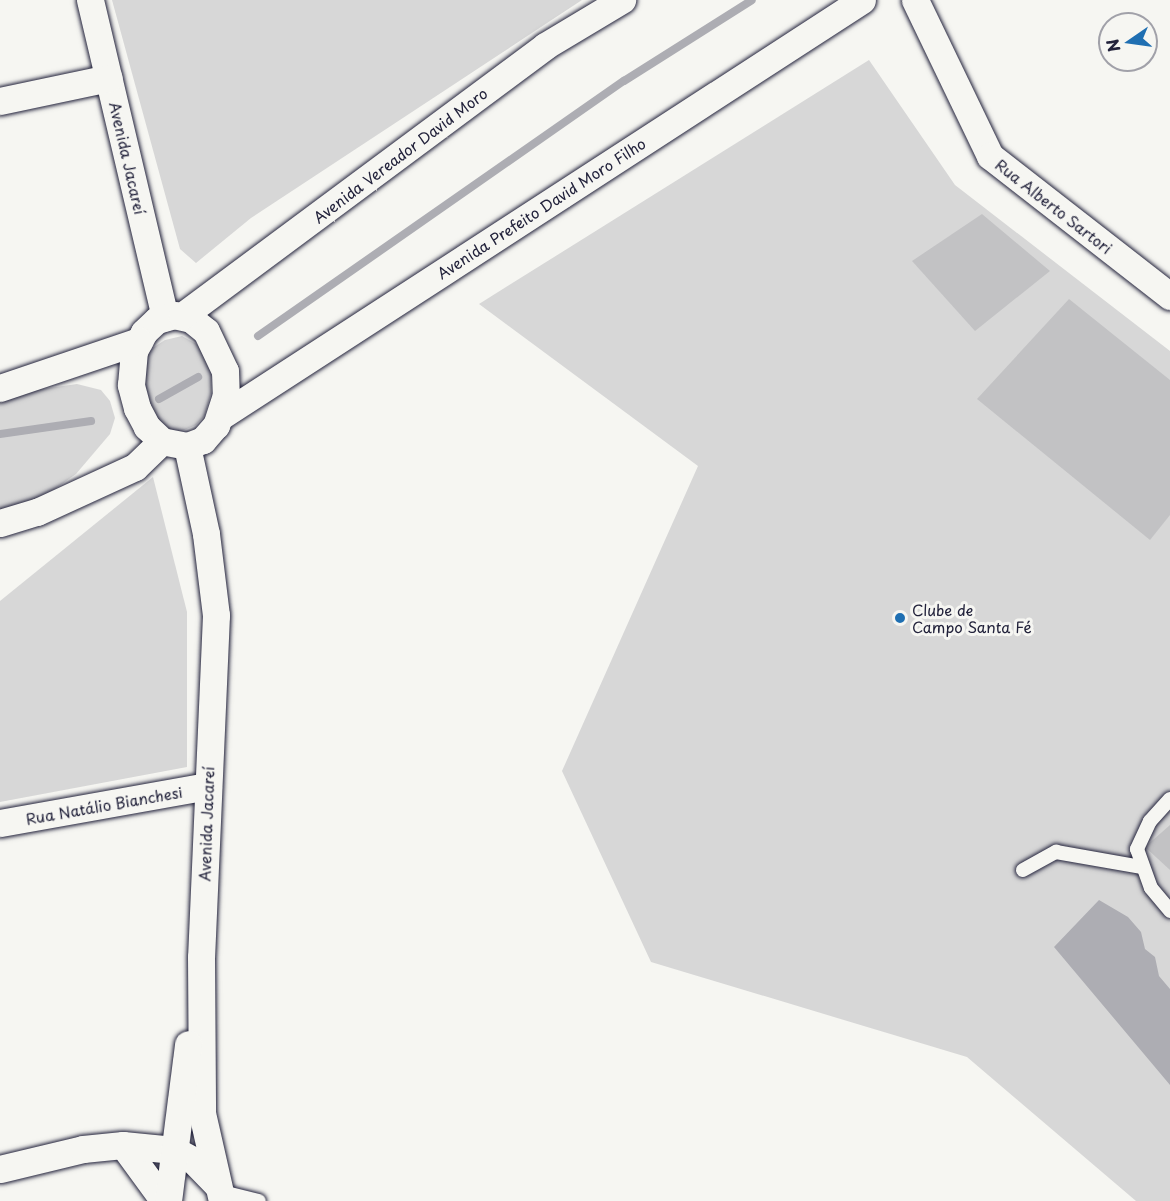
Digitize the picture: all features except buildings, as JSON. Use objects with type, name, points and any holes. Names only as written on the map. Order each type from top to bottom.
[{"type":"street","name":"Avenida Jacareí","points":[[90,0],[174,317]]},
{"type":"street","name":"Avenida Vereador David Moro","points":[[174,317],[545,46],[622,0]]},
{"type":"street","name":"Avenida Prefeito David Moro Filho","points":[[221,416],[862,0]]},
{"type":"street","name":"Rua Alberto Sartori","points":[[915,0],[990,156],[1170,296]]},
{"type":"street","points":[[0,101],[109,78]]},
{"type":"street","points":[[0,523],[37,512],[135,467],[175,444],[203,440],[221,416],[226,395],[222,360],[206,331],[174,317],[150,326],[139,341],[131,374],[133,397],[147,427],[175,444]]},
{"type":"street","points":[[0,388],[139,341]]},
{"type":"street","name":"Avenida Jacareí","points":[[175,444],[206,534],[216,615],[201,957],[202,1113],[225,1198]]},
{"type":"street","name":"Rua Natálio Bianchesi","points":[[0,823],[208,786]]},
{"type":"street","points":[[166,1201],[201,957]]},
{"type":"street","points":[[123,1145],[166,1201]]},
{"type":"street","points":[[0,1169],[82,1149],[123,1145],[174,1150],[206,1170],[225,1198]]},
{"type":"lane","points":[[1170,799],[1150,821],[1137,849],[1141,867],[1151,888],[1170,911]]},
{"type":"lane","points":[[1023,870],[1056,852],[1141,867]]},
{"type":"lane","points":[[225,1198],[259,1201]]},
{"type":"shaded area","points":[[112,0],[582,0],[251,218],[196,263],[180,249]]},
{"type":"shaded area","name":"Clube de Campo Santa Fé","points":[[869,60],[955,185],[1170,351],[1170,1201],[1136,1201],[967,1057],[651,962],[562,771],[698,466],[479,304]]},
{"type":"shaded area","points":[[182,336],[200,346],[211,373],[211,393],[205,415],[196,425],[177,433],[159,426],[141,383],[145,357],[151,349],[165,340]]},
{"type":"shaded area","points":[[77,384],[101,390],[110,401],[115,418],[110,434],[76,474],[32,505],[0,515],[0,395]]},
{"type":"shaded area","points":[[153,477],[187,612],[187,767],[0,802],[0,601]]},
{"type":"shaded area","points":[[1099,900],[1128,917],[1141,932],[1145,949],[1155,957],[1159,976],[1170,989],[1170,1085],[1054,947]]},
{"type":"waterway","points":[[258,336],[624,81],[752,0]]},
{"type":"waterway","points":[[159,399],[198,377]]},
{"type":"waterway","points":[[0,434],[91,421]]},
{"type":"place","name":"Clube de Campo Santa Fé","points":[[900,618]]}]
